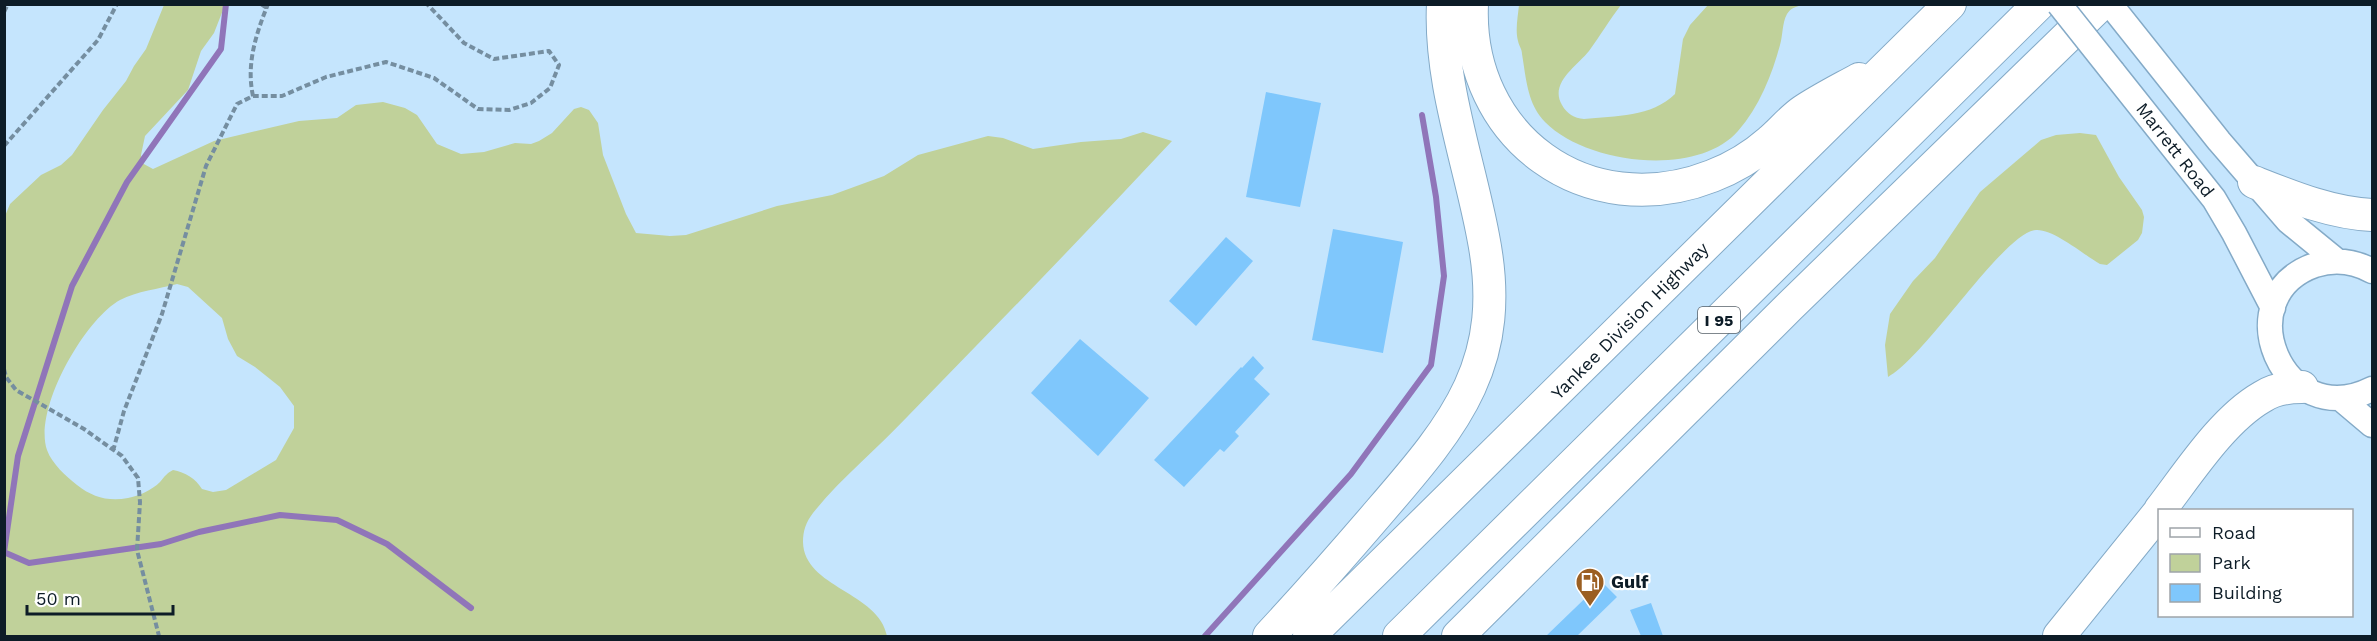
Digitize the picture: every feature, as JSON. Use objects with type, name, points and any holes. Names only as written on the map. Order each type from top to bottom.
[{"type":"highway","points":[[1269,636],[1319,582],[1433,449],[1461,407],[1482,353],[1489,303],[1488,261],[1447,72],[1443,4]]},
{"type":"highway","points":[[1472,4],[1473,40],[1479,70],[1492,102],[1512,131],[1538,155],[1567,173],[1609,188],[1639,190],[1669,188],[1715,175],[1743,161],[1762,148],[1803,111],[1896,58]]},
{"type":"highway","name":"Yankee Division Highway","points":[[1309,636],[1950,4]]},
{"type":"highway","name":"I 95","points":[[1399,636],[2039,4]]},
{"type":"highway","points":[[1458,636],[1782,314],[2101,4]]},
{"type":"highway","points":[[2254,182],[2314,204],[2351,213],[2373,215]]},
{"type":"highway","points":[[2162,509],[2223,432],[2246,409],[2273,391],[2302,387]]},
{"type":"highway","points":[[2059,636],[2158,513]]},
{"type":"main road","name":"Marrett Road","points":[[2059,4],[2214,199],[2273,308]]},
{"type":"main road","points":[[2110,4],[2288,222],[2337,261]]},
{"type":"main road","points":[[2373,271],[2363,266],[2337,261],[2324,262],[2300,273],[2281,292],[2273,308],[2270,330],[2276,357],[2291,379],[2302,387],[2314,393],[2340,398],[2373,389]]},
{"type":"main road","points":[[2340,398],[2373,424]]},
{"type":"path","points":[[4,12],[8,4]]},
{"type":"path","points":[[4,146],[98,40],[117,4]]},
{"type":"path","points":[[253,96],[250,81],[255,38],[267,6],[261,4]]},
{"type":"path","points":[[113,451],[124,411],[162,314],[206,166],[237,104],[253,96],[282,96],[326,77],[386,62],[434,78],[478,109],[509,110],[531,104],[550,88],[559,65],[549,51],[494,59],[464,43],[428,4]]},
{"type":"path","points":[[4,369],[6,377],[16,390],[84,429],[122,456],[138,478],[140,502],[137,550],[159,636]]},
{"type":"green space","points":[[164,5],[225,5],[214,33],[201,51],[188,90],[145,136],[141,155],[142,163],[153,169],[214,141],[299,121],[337,118],[356,105],[383,102],[405,108],[417,115],[437,144],[461,154],[484,152],[515,143],[531,144],[539,141],[552,133],[574,109],[581,107],[589,110],[598,123],[603,155],[626,214],[636,233],[686,235],[777,206],[832,195],[884,176],[918,155],[988,136],[1003,138],[1033,149],[1121,139],[1143,132],[1172,141],[975,348],[835,488],[808,520],[803,542],[807,557],[815,570],[871,609],[881,621],[887,636],[5,636],[5,216],[10,204],[41,175],[61,165],[72,155],[126,81],[146,49]],"holes":[[[177,284],[188,287],[222,318],[228,339],[237,356],[280,387],[294,406],[294,428],[276,460],[226,490],[213,492],[202,489],[190,476],[173,470],[153,488],[132,497],[107,499],[89,493],[60,469],[47,450],[45,433],[47,412],[54,390],[77,346],[91,326],[120,300],[141,292]]]},
{"type":"green space","points":[[1519,5],[1621,5],[1589,51],[1566,75],[1559,89],[1559,97],[1566,111],[1574,117],[1584,119],[1644,111],[1666,102],[1675,94],[1683,39],[1690,25],[1708,5],[1802,5],[1793,8],[1787,14],[1769,79],[1752,112],[1738,131],[1720,146],[1696,155],[1670,160],[1642,160],[1613,156],[1587,148],[1563,136],[1539,115],[1528,90],[1522,52],[1518,43]]},
{"type":"green space","points":[[2080,133],[2096,135],[2119,177],[2142,210],[2144,217],[2142,233],[2138,240],[2107,265],[2100,264],[2060,238],[2043,231],[2036,230],[2022,236],[1985,272],[1923,345],[1888,377],[1885,345],[1890,314],[1913,281],[1935,258],[1980,192],[2041,140],[2056,135]]},
{"type":"building","points":[[1266,92],[1321,103],[1300,207],[1246,197]]},
{"type":"building","points":[[1333,229],[1403,242],[1383,353],[1312,340]]},
{"type":"building","points":[[1226,237],[1253,261],[1196,326],[1169,301]]},
{"type":"building","points":[[1080,339],[1149,398],[1098,456],[1031,393]]},
{"type":"building","points":[[1253,356],[1264,368],[1254,379],[1270,394],[1235,432],[1239,436],[1224,452],[1220,449],[1184,487],[1154,460]]},
{"type":"building","name":"Gulf","points":[[1602,582],[1617,597],[1577,636],[1546,636]]},
{"type":"building","name":"Gulf","points":[[1651,603],[1663,636],[1641,636],[1630,610]]},
{"type":"waterway","points":[[4,552],[18,456],[72,286],[127,182],[221,49],[226,4]]},
{"type":"waterway","points":[[1205,636],[1351,474],[1431,365],[1444,276],[1436,197],[1422,115]]},
{"type":"waterway","points":[[6,553],[29,563],[161,544],[199,532],[280,515],[337,520],[387,544],[471,608]]},
{"type":"place","name":"Gulf","points":[[1590,608]]}]
